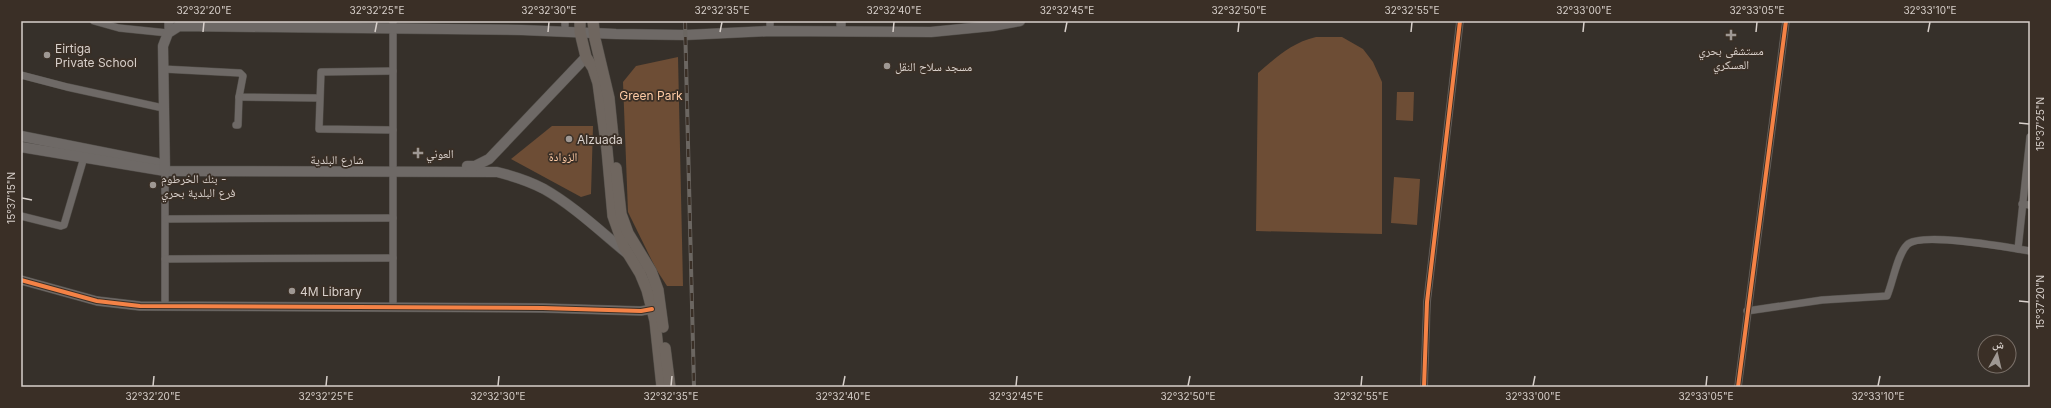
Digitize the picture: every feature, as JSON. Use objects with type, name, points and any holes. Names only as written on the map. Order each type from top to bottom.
[{"type":"main road","points":[[593,21],[594,33],[609,98],[621,214],[628,233],[651,271],[658,290],[670,387]]},
{"type":"main road","points":[[165,168],[163,46],[168,32],[174,28],[185,25],[482,25],[565,32],[580,26],[594,33],[685,35],[770,26],[841,26],[930,32],[992,26],[1020,21]]},
{"type":"main road","points":[[580,26],[586,57],[593,68],[598,83],[613,216],[624,246],[644,281],[652,309],[662,387]]},
{"type":"main road","name":"شارع البلدية","points":[[393,169],[475,166],[489,160],[586,57]]},
{"type":"main road","name":"شارع البلدية","points":[[21,136],[85,154]]},
{"type":"main road","name":"شارع البلدية","points":[[21,147],[85,154],[165,168],[393,169],[497,172],[523,179],[561,200],[629,254]]},
{"type":"street","points":[[94,21],[124,28],[168,32],[169,21]]},
{"type":"street","points":[[565,21],[565,32]]},
{"type":"street","points":[[1424,387],[1426,302],[1460,21]]},
{"type":"street","points":[[1738,387],[1786,21]]},
{"type":"street","points":[[393,25],[393,307]]},
{"type":"street","points":[[163,69],[240,73],[243,76],[238,97],[238,124],[236,125]]},
{"type":"street","points":[[393,71],[320,72],[319,98],[319,130],[393,130]]},
{"type":"street","points":[[21,75],[67,87],[163,108]]},
{"type":"street","points":[[238,97],[319,98]]},
{"type":"street","points":[[2018,249],[2030,141]]},
{"type":"street","points":[[21,216],[61,226],[64,225],[85,154]]},
{"type":"street","points":[[165,168],[165,306]]},
{"type":"street","points":[[2022,204],[2030,205]]},
{"type":"street","points":[[166,219],[393,218]]},
{"type":"street","points":[[1747,311],[1822,300],[1887,296],[1901,253],[1908,244],[1919,240],[1936,239],[2030,251]]},
{"type":"street","points":[[165,259],[393,258]]},
{"type":"street","points":[[21,280],[96,301],[126,305],[642,311],[652,309]]},
{"type":"green space","points":[[1316,37],[1342,37],[1363,49],[1373,62],[1382,82],[1382,234],[1256,231],[1258,73],[1278,56],[1292,47]]},
{"type":"green space","name":"Green Park","points":[[678,57],[683,286],[667,286],[656,269],[628,212],[623,82],[636,66]]},
{"type":"green space","points":[[1397,92],[1414,92],[1413,121],[1396,120]]},
{"type":"green space","name":"الزوادة","points":[[552,126],[593,126],[591,194],[581,197],[511,159]]},
{"type":"green space","points":[[1394,177],[1420,179],[1417,225],[1391,223]]},
{"type":"railway","points":[[685,21],[694,387]]},
{"type":"cycle path","points":[[1424,387],[1427,302],[1460,21]]},
{"type":"cycle path","points":[[1738,387],[1786,21]]},
{"type":"cycle path","points":[[21,280],[97,301],[140,306],[543,308],[641,311],[652,309]]},
{"type":"place","name":"مستشفى بحري العسكري","points":[[1731,35]]},
{"type":"place","name":"Eirtiga Private School","points":[[47,55]]},
{"type":"place","name":"مسجد سلاح النقل","points":[[887,66]]},
{"type":"place","name":"Alzuada","points":[[569,139]]},
{"type":"place","name":"العوني","points":[[418,153]]},
{"type":"place","name":"بنك الخرطوم - فرع البلدية بحري","points":[[153,185]]},
{"type":"place","name":"4M Library","points":[[292,291]]}]
